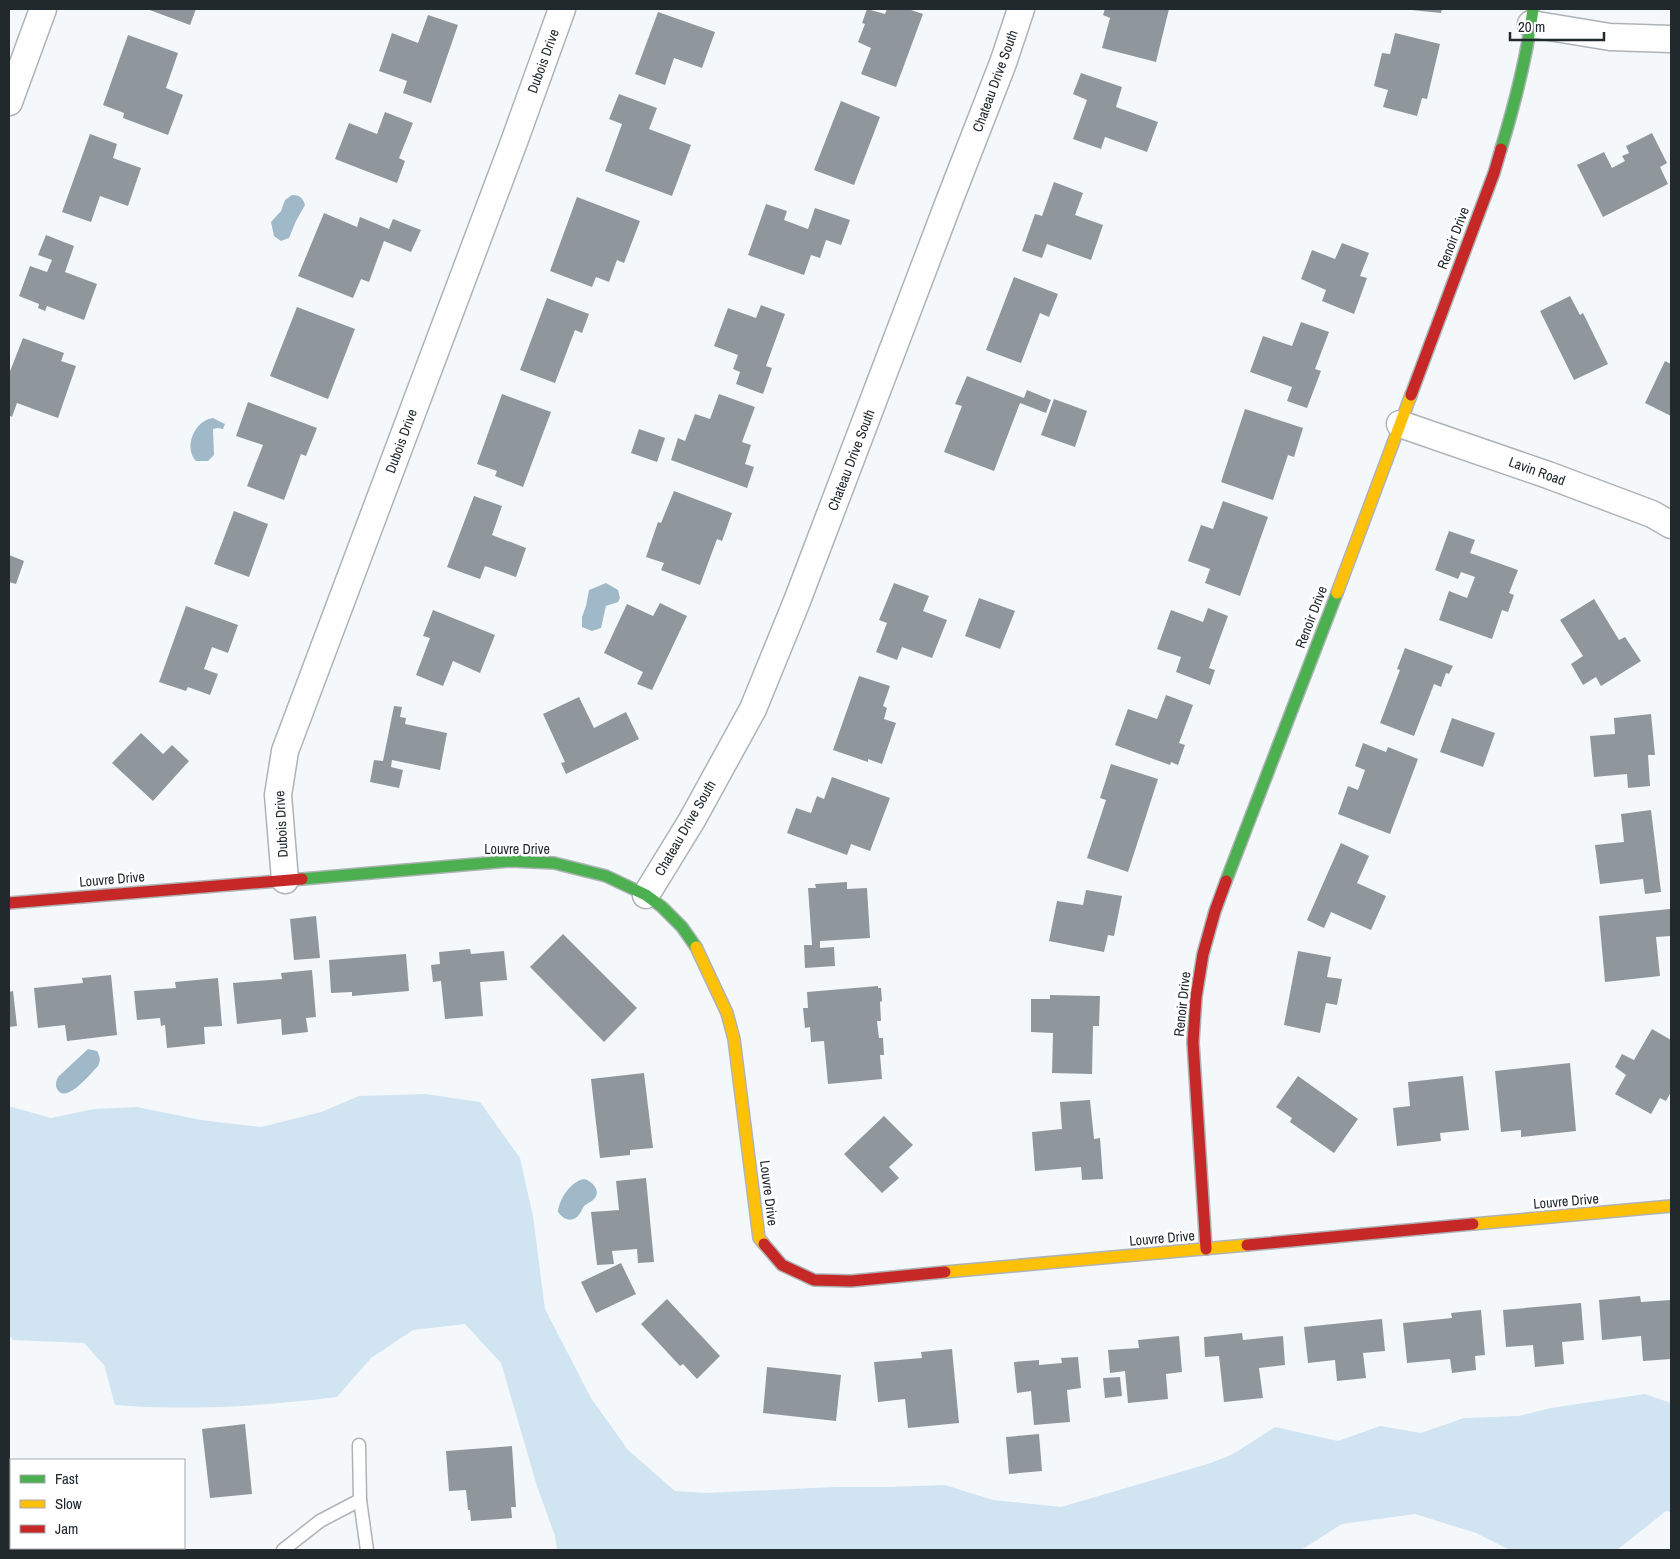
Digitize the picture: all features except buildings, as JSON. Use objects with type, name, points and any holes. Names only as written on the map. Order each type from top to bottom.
[{"type":"street","points":[[9,102],[43,9]]},
{"type":"street","name":"Dubois Drive","points":[[284,880],[278,795],[285,752],[562,9]]},
{"type":"street","name":"Chateau Drive South","points":[[646,895],[692,820],[753,709],[797,601],[1003,64],[1021,9]]},
{"type":"street","points":[[1532,16],[1610,37],[1671,39]]},
{"type":"street","name":"Renoir Drive","points":[[1206,1249],[1193,1042],[1196,997],[1203,954],[1215,911],[1255,803],[1342,580],[1494,173],[1517,95],[1529,44],[1532,16]]},
{"type":"street","name":"Lavin Road","points":[[1400,424],[1557,478],[1652,514],[1671,525]]},
{"type":"street","name":"Louvre Drive","points":[[9,903],[511,861],[554,863],[606,876],[646,895],[662,907],[682,927],[698,950],[727,1013],[734,1039],[759,1238],[782,1265],[814,1280],[851,1281],[1671,1206]]},
{"type":"lane","points":[[360,1445],[360,1500],[367,1550]]},
{"type":"lane","points":[[283,1550],[320,1521],[360,1500]]},
{"type":"shaded area","points":[[292,195],[301,197],[305,205],[289,238],[281,241],[274,236],[271,222],[281,211],[285,200]]},
{"type":"shaded area","points":[[213,418],[225,424],[223,429],[213,429],[214,455],[208,461],[196,461],[191,449],[193,435],[201,424]]},
{"type":"shaded area","points":[[606,583],[618,590],[620,598],[618,602],[606,606],[601,628],[592,631],[582,627],[582,617],[589,590]]},
{"type":"shaded area","points":[[88,1049],[97,1051],[100,1058],[98,1066],[72,1091],[61,1093],[56,1086],[58,1077]]},
{"type":"shaded area","points":[[426,1094],[480,1102],[520,1158],[533,1216],[545,1309],[591,1398],[628,1450],[675,1491],[706,1493],[834,1487],[945,1485],[993,1500],[1061,1507],[1211,1463],[1233,1454],[1275,1427],[1338,1441],[1380,1426],[1421,1433],[1464,1418],[1519,1416],[1551,1408],[1645,1394],[1671,1403],[1671,1512],[1666,1511],[1617,1550],[1510,1550],[1476,1533],[1415,1514],[1342,1524],[1301,1550],[557,1550],[555,1536],[537,1486],[501,1363],[465,1324],[413,1330],[371,1358],[337,1397],[254,1405],[171,1408],[115,1405],[104,1365],[84,1343],[13,1340],[9,1335],[9,1108],[12,1107],[51,1118],[94,1109],[137,1107],[201,1120],[261,1127],[321,1112],[359,1096]]},
{"type":"shaded area","points":[[584,1179],[595,1187],[596,1196],[584,1206],[575,1218],[570,1220],[562,1217],[558,1212],[563,1196],[570,1187],[579,1180]]},
{"type":"traffic: fast","points":[[1501,149],[1520,80],[1533,9]]},
{"type":"traffic: fast","points":[[1226,881],[1337,593]]},
{"type":"traffic: fast","points":[[302,879],[511,861],[554,863],[606,876],[646,895],[662,907],[682,927],[696,947]]},
{"type":"traffic: slow","points":[[1337,593],[1411,395]]},
{"type":"traffic: slow","points":[[696,947],[727,1013],[734,1039],[759,1238],[764,1244]]},
{"type":"traffic: slow","points":[[1473,1224],[1671,1206]]},
{"type":"traffic: slow","points":[[945,1272],[1247,1245]]},
{"type":"traffic: jam","points":[[1411,395],[1494,173],[1501,149]]},
{"type":"traffic: jam","points":[[9,903],[302,879]]},
{"type":"traffic: jam","points":[[1206,1249],[1193,1042],[1196,997],[1203,954],[1226,881]]},
{"type":"traffic: jam","points":[[1247,1245],[1473,1224]]},
{"type":"traffic: jam","points":[[764,1244],[782,1265],[814,1280],[851,1281],[945,1272]]}]
